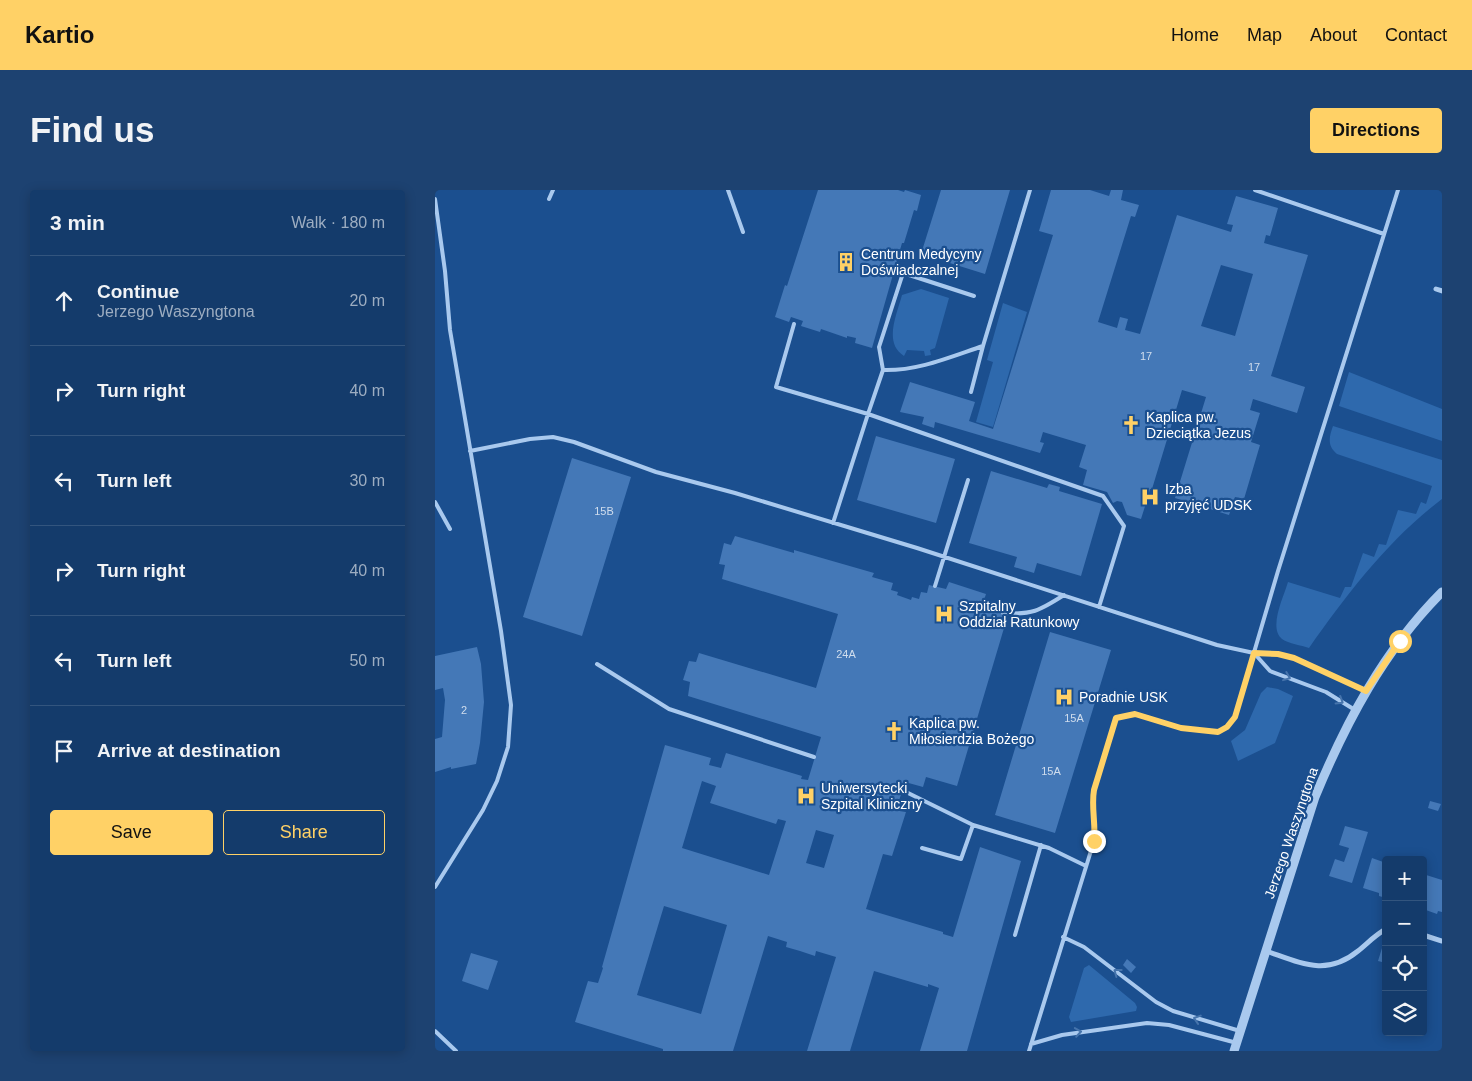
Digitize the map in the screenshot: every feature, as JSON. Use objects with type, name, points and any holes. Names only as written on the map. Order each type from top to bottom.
[{"type":"street","points":[[1436,289],[1442,291]]},
{"type":"street","name":"Jerzego Waszyngtona","points":[[1236,1047],[1315,797],[1331,757],[1366,691],[1400,641],[1442,592]]},
{"type":"street","points":[[1266,951],[1317,967],[1330,966],[1342,962],[1351,956],[1382,931]]},
{"type":"street","points":[[1427,936],[1442,941]]},
{"type":"lane","points":[[549,199],[553,190]]},
{"type":"lane","points":[[728,190],[743,232]]},
{"type":"lane","points":[[971,392],[1030,190]]},
{"type":"lane","points":[[1255,190],[1383,234]]},
{"type":"lane","points":[[1029,1051],[1094,841],[1095,827],[1092,801],[1116,718],[1135,714],[1181,728],[1218,732],[1227,727],[1235,717],[1281,562],[1398,190]]},
{"type":"lane","points":[[435,199],[445,271],[450,330],[505,658],[511,705],[508,747],[497,781],[483,810],[435,888]]},
{"type":"lane","points":[[833,523],[867,414],[883,370],[879,347],[903,274],[974,296]]},
{"type":"lane","points":[[794,324],[776,387],[867,414],[1103,496],[1124,526],[1099,607]]},
{"type":"lane","points":[[883,370],[915,368],[983,346]]},
{"type":"lane","points":[[470,451],[531,439],[553,437],[574,442],[656,472],[944,557],[1217,645],[1254,653],[1278,654],[1294,658],[1366,691]]},
{"type":"lane","points":[[935,586],[968,480]]},
{"type":"lane","points":[[435,502],[450,529]]},
{"type":"lane","points":[[1003,613],[1034,612],[1045,608],[1063,595]]},
{"type":"lane","points":[[1254,653],[1269,670],[1326,692],[1355,710]]},
{"type":"lane","points":[[597,664],[669,708],[814,757]]},
{"type":"lane","points":[[902,790],[973,825],[1041,845],[1086,866]]},
{"type":"lane","points":[[922,848],[961,858],[973,825]]},
{"type":"lane","points":[[1015,935],[1041,845]]},
{"type":"lane","points":[[1063,938],[1084,947],[1156,1002],[1173,1011],[1241,1031]]},
{"type":"lane","points":[[1031,1044],[1062,1035],[1147,1023],[1169,1025],[1236,1047]]},
{"type":"lane","points":[[435,1031],[457,1051]]},
{"type":"shaded area","points":[[921,289],[949,298],[935,348],[930,350],[931,355],[925,356],[924,351],[907,350],[904,356],[894,344],[893,328],[895,319],[902,295]]},
{"type":"shaded area","points":[[1003,303],[1027,312],[993,427],[976,422],[993,362],[987,360]]},
{"type":"shaded area","points":[[1349,372],[1442,409],[1442,441],[1339,406]]},
{"type":"shaded area","points":[[1333,426],[1442,460],[1442,499],[1404,532],[1370,568],[1309,648],[1285,641],[1278,634],[1276,627],[1278,612],[1288,582],[1340,598],[1345,587],[1351,587],[1363,553],[1374,557],[1379,544],[1386,545],[1398,510],[1416,514],[1421,502],[1426,504],[1432,486],[1337,454],[1330,445]]},
{"type":"shaded area","points":[[1267,687],[1278,689],[1293,696],[1275,743],[1238,761],[1231,741],[1245,730],[1261,693]]},
{"type":"shaded area","points":[[1089,965],[1135,1003],[1136,1011],[1071,1022],[1069,1017],[1084,968]]},
{"type":"building","name":"Centrum Medycyny Doświadczalnej","points":[[818,190],[898,190],[904,192],[905,190],[921,195],[917,211],[914,210],[904,243],[902,243],[872,348],[855,343],[856,338],[847,336],[847,338],[821,329],[820,332],[801,326],[803,321],[791,317],[789,322],[775,317]]},
{"type":"building","points":[[941,190],[1010,190],[985,274],[921,254]]},
{"type":"building","points":[[1051,190],[1090,190],[1109,196],[1111,190],[1123,190],[1121,200],[1139,205],[1135,217],[1131,216],[1098,322],[1117,328],[1120,317],[1128,319],[1125,330],[1140,334],[1177,215],[1231,232],[1233,225],[1227,224],[1236,196],[1278,208],[1270,236],[1266,235],[1264,243],[1308,255],[1271,376],[1305,387],[1297,413],[1253,399],[1250,410],[1260,413],[1251,442],[1260,445],[1244,499],[1235,497],[1229,515],[1175,498],[1206,397],[1182,390],[1152,489],[1150,489],[1149,501],[1147,500],[1141,519],[1127,515],[1122,502],[1117,501],[1113,503],[1107,492],[1083,485],[1087,470],[1079,467],[1086,445],[1043,432],[1040,442],[1044,443],[1040,453],[935,422],[934,428],[922,424],[924,417],[900,412],[910,382],[975,402],[969,421],[993,429],[1053,235],[1039,231]],"holes":[[[1221,265],[1253,274],[1235,336],[1201,326]]]},
{"type":"building","points":[[876,436],[955,459],[936,523],[857,500]]},
{"type":"building","points":[[572,458],[631,477],[582,636],[523,617]]},
{"type":"building","points":[[991,471],[1047,488],[1049,484],[1060,487],[1059,491],[1102,504],[1081,576],[1037,563],[1034,573],[1014,567],[1017,557],[969,543]]},
{"type":"building","name":"Uniwersytecki Szpital Kliniczny","points":[[735,536],[794,553],[794,550],[874,573],[872,577],[893,583],[891,590],[898,592],[897,595],[911,600],[912,597],[919,599],[921,592],[927,593],[929,585],[946,589],[949,582],[986,594],[984,600],[1005,607],[1002,616],[1007,618],[957,786],[926,777],[923,787],[905,782],[896,810],[906,812],[892,856],[883,854],[866,909],[943,932],[943,934],[953,937],[980,847],[1021,861],[967,1051],[920,1051],[939,988],[928,984],[928,987],[874,971],[850,1051],[807,1051],[836,957],[816,951],[815,956],[786,947],[787,942],[768,936],[733,1051],[663,1051],[663,1049],[575,1022],[588,981],[598,983],[603,968],[665,745],[711,758],[709,765],[721,768],[726,753],[802,776],[801,779],[808,780],[821,737],[688,696],[690,682],[683,680],[689,661],[696,662],[699,653],[816,688],[838,614],[722,579],[725,565],[719,564],[724,543],[731,545]],"holes":[[[702,781],[716,786],[710,803],[776,824],[778,819],[786,821],[769,875],[682,848]],[[816,830],[834,835],[824,868],[806,863]],[[664,906],[727,925],[701,1014],[637,995]]]},
{"type":"building","name":"Poradnie USK","points":[[1050,632],[1111,650],[1055,833],[995,815]]},
{"type":"building","points":[[477,647],[481,664],[484,702],[476,764],[451,769],[451,767],[435,772],[435,739],[442,737],[445,700],[443,688],[435,690],[435,656]]},
{"type":"building","points":[[1430,801],[1441,804],[1438,811],[1428,808]]},
{"type":"building","points":[[1345,826],[1368,832],[1352,883],[1329,876],[1335,859],[1344,862],[1349,848],[1339,845]]},
{"type":"building","points":[[1372,858],[1382,862],[1382,897],[1379,896],[1379,893],[1363,888]]},
{"type":"building","points":[[1427,875],[1442,880],[1442,912],[1438,911],[1437,914],[1427,910]]},
{"type":"building","points":[[1382,948],[1382,962],[1378,961]]},
{"type":"building","points":[[471,953],[498,961],[488,990],[462,981]]},
{"type":"building","points":[[1127,959],[1136,967],[1131,973],[1123,965]]},
{"type":"place","name":"Centrum Medycyny Doświadczalnej","points":[[846,262]]},
{"type":"place","name":"Kaplica pw. Dzieciątka Jezus","points":[[1131,425]]},
{"type":"place","name":"Izba przyjęć UDSK","points":[[1150,497]]},
{"type":"place","name":"Szpitalny Oddział Ratunkowy","points":[[944,614]]},
{"type":"place","name":"Poradnie USK","points":[[1064,697]]},
{"type":"place","name":"Kaplica pw. Miłosierdzia Bożego","points":[[894,731]]},
{"type":"place","name":"Uniwersytecki Szpital Kliniczny","points":[[806,796]]},
{"type":"route","points":[[1094,841],[1095,827],[1092,801],[1116,718],[1135,714],[1181,728],[1218,732],[1227,727],[1235,717],[1254,653],[1278,654],[1294,658],[1366,691],[1400,641]]}]
